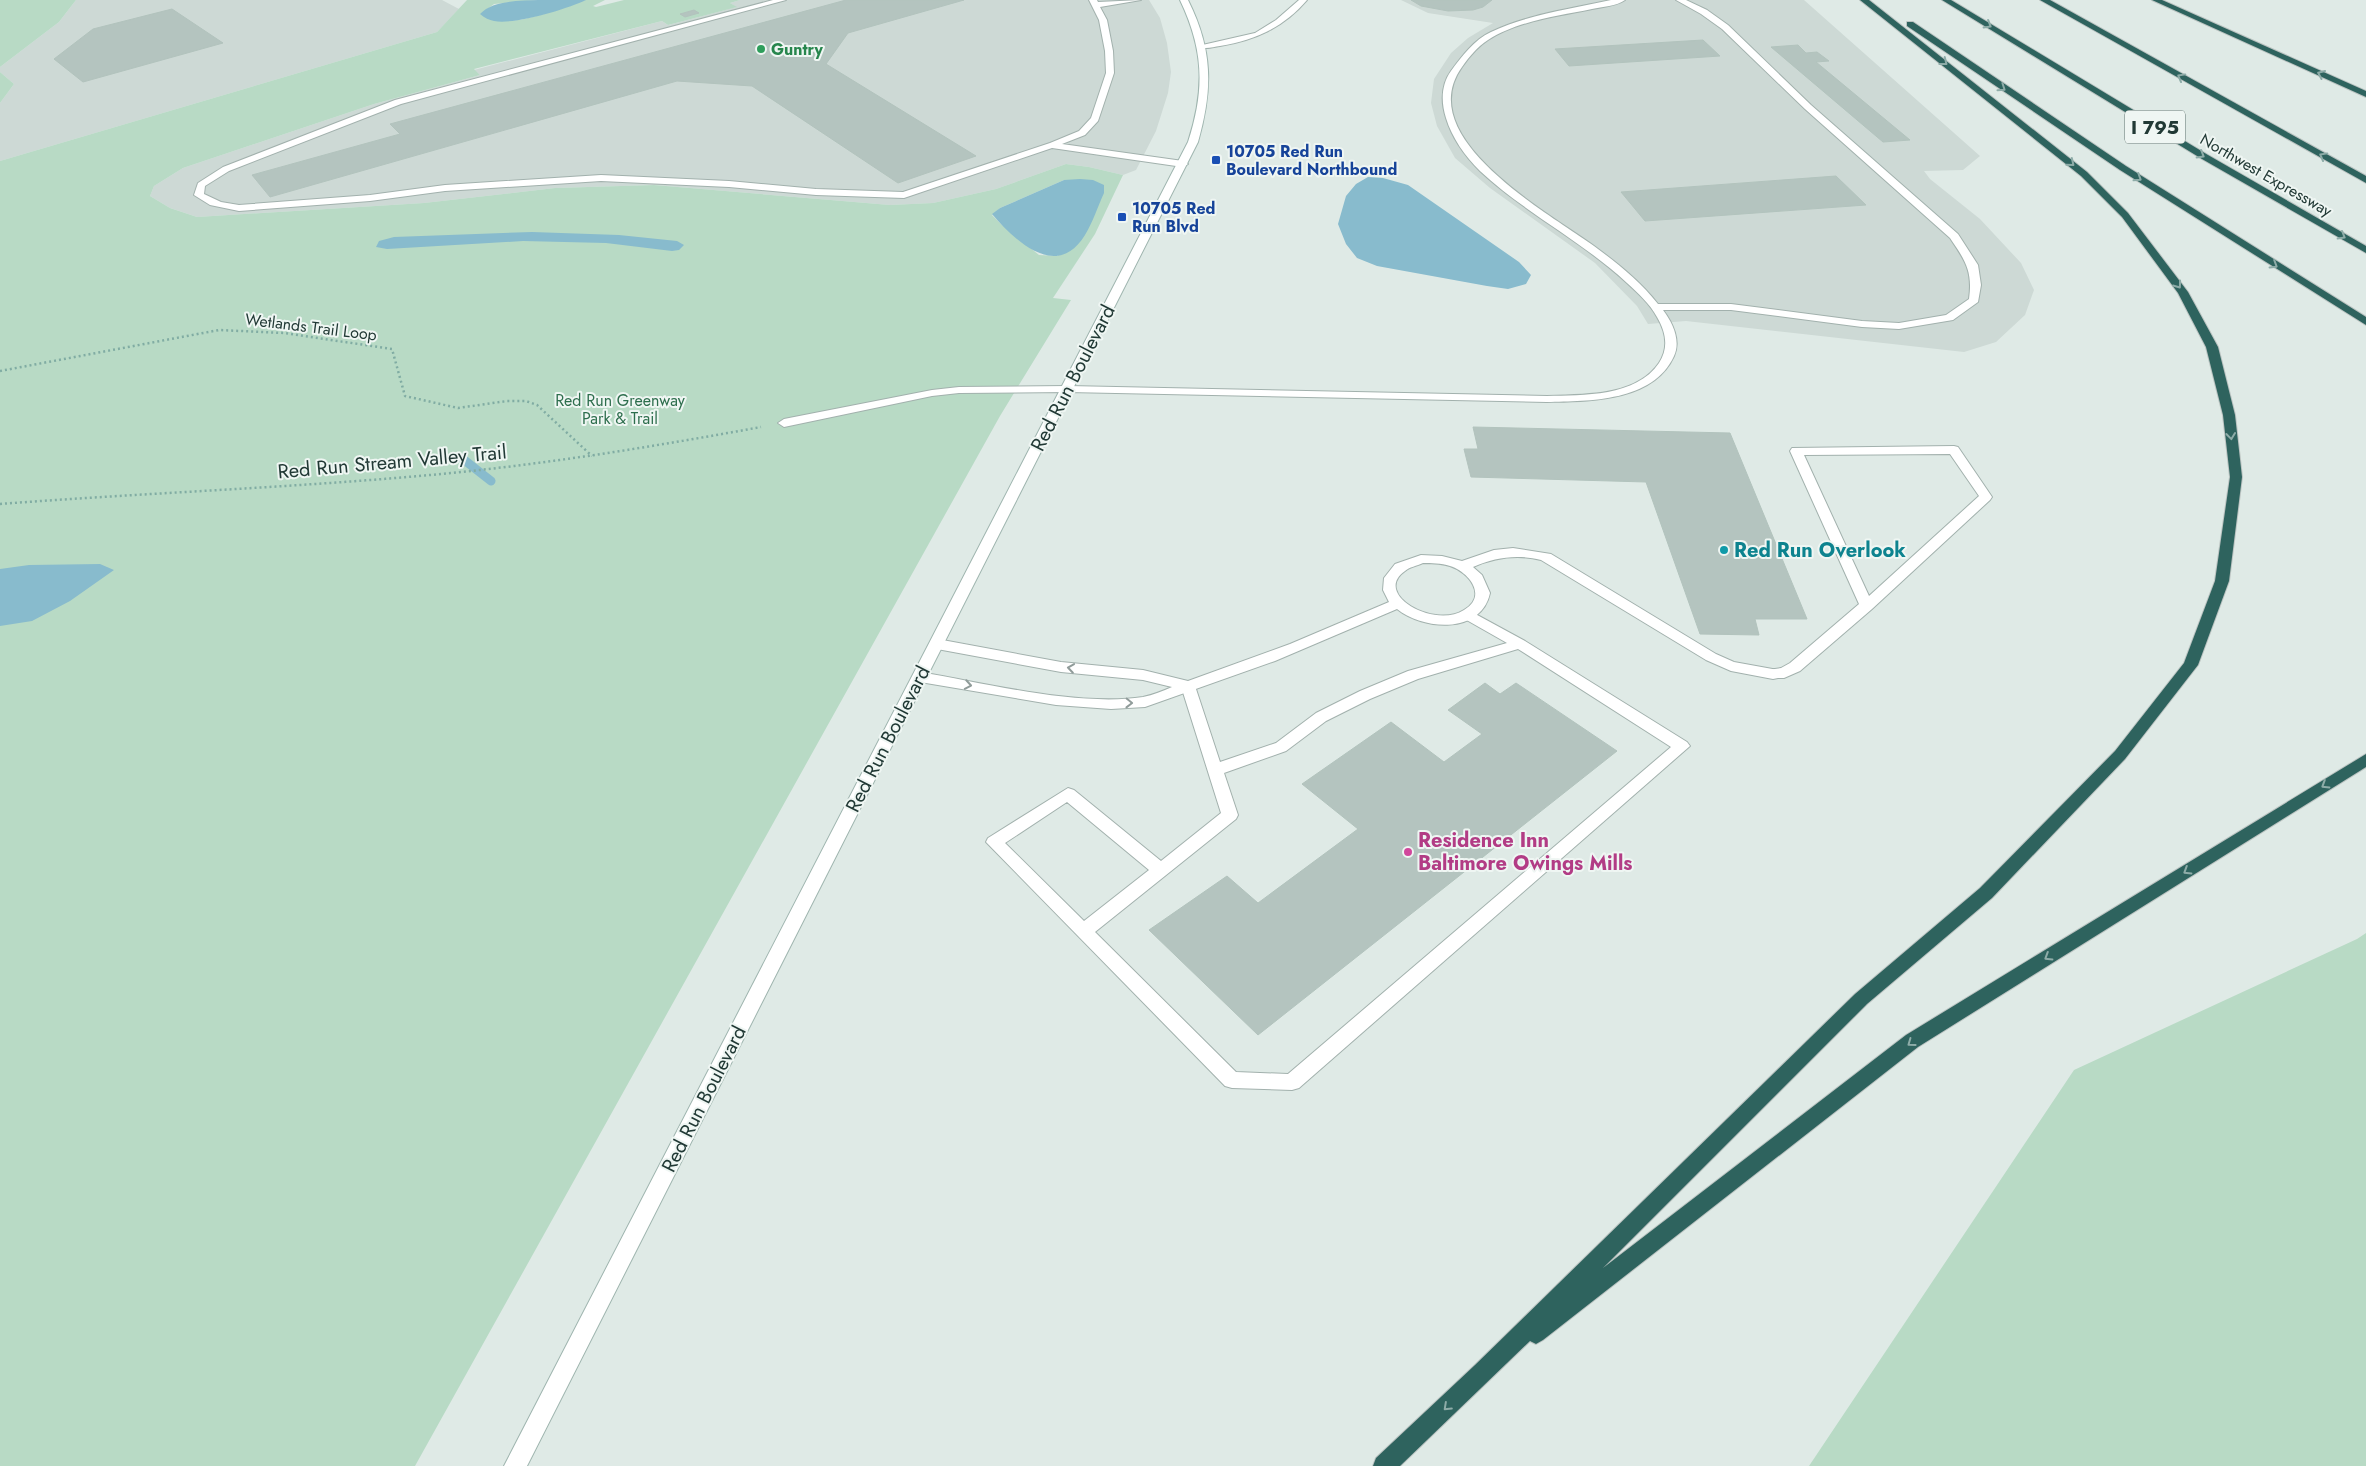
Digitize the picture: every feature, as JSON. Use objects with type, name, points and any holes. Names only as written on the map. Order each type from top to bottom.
[{"type":"highway","points":[[1384,1466],[1483,1373],[1862,999],[1986,893],[2120,755],[2191,665],[2222,581],[2236,477],[2229,415],[2212,347],[2183,292],[2125,215],[2084,174],[1864,0]]},
{"type":"highway","points":[[1876,0],[1989,79],[2123,168],[2366,322]]},
{"type":"highway","name":"Northwest Expressway","points":[[1946,0],[2205,157],[2366,250]]},
{"type":"highway","name":"I 795","points":[[2044,0],[2366,180]]},
{"type":"highway","points":[[2156,0],[2366,94]]},
{"type":"highway","points":[[1483,1373],[1912,1041],[2366,760]]},
{"type":"main road","points":[[782,0],[398,102],[226,169],[201,185],[199,195],[209,203],[218,206],[239,208],[370,198],[445,188],[601,178],[729,184],[816,192],[904,195],[1053,146],[1082,133],[1095,119],[1110,73],[1109,51],[1103,20],[1094,2],[1137,0]]},
{"type":"main road","name":"Red Run Boulevard","points":[[515,1466],[1183,164],[1200,123],[1206,84],[1202,46],[1198,30],[1184,0]]},
{"type":"main road","points":[[1202,46],[1262,34],[1282,21],[1303,0]]},
{"type":"main road","points":[[784,423],[932,393],[959,390],[1068,389],[1547,398],[1606,395],[1628,389],[1646,380],[1659,370],[1669,356],[1671,336],[1666,323],[1656,307],[1633,282],[1599,254],[1518,197],[1484,170],[1467,152],[1454,132],[1445,97],[1449,80],[1462,60],[1475,46],[1491,35],[1514,26],[1621,0]]},
{"type":"main road","points":[[1656,307],[1730,306],[1862,324],[1899,326],[1949,318],[1974,300],[1976,285],[1973,265],[1954,236],[1808,106],[1725,27],[1704,12],[1680,0]]},
{"type":"main road","points":[[1053,146],[1183,164]]},
{"type":"main road","points":[[1462,566],[1501,552],[1520,551],[1546,557],[1711,657],[1731,666],[1773,674],[1784,673],[1795,668],[1867,606],[1986,497],[1954,450],[1796,451],[1867,606]]},
{"type":"main road","points":[[1428,559],[1449,561],[1462,566],[1473,573],[1480,582],[1483,591],[1482,600],[1477,608],[1468,615],[1455,620],[1439,621],[1422,618],[1396,604],[1390,595],[1388,585],[1391,576],[1398,568],[1408,562],[1428,559]]},
{"type":"main road","points":[[920,677],[1050,699],[1089,703],[1140,703],[1314,641],[1396,604]]},
{"type":"main road","points":[[1161,870],[1068,794],[994,842],[1232,1080],[1292,1082],[1682,746],[1520,644],[1468,615]]},
{"type":"main road","points":[[937,644],[1061,667],[1143,675],[1188,686]]},
{"type":"main road","points":[[1216,770],[1281,747],[1321,717],[1365,695],[1413,675],[1520,644]]},
{"type":"main road","points":[[1083,931],[1230,815],[1188,686]]},
{"type":"path","name":"Wetlands Trail Loop","points":[[0,371],[218,330],[247,329],[302,334],[392,349],[405,396],[459,408],[510,400],[528,401],[537,405],[593,456]]},
{"type":"path","name":"Red Run Stream Valley Trail","points":[[0,504],[413,476],[593,456],[784,423]]},
{"type":"shaded area","points":[[76,0],[442,0],[459,9],[437,32],[0,161],[0,103],[14,84],[0,72],[0,67],[59,22]]},
{"type":"shaded area","points":[[740,0],[1149,0],[1160,18],[1167,43],[1171,72],[1168,93],[1156,131],[1136,170],[1123,175],[1066,164],[996,189],[933,203],[890,205],[654,185],[555,188],[424,203],[197,217],[170,208],[150,196],[154,186],[183,168],[374,104],[480,75],[474,70],[662,21],[668,25],[736,7],[730,3]]},
{"type":"shaded area","points":[[1401,0],[1804,0],[1980,156],[1963,170],[1924,171],[1930,179],[1980,219],[2021,263],[2034,290],[2025,315],[1996,342],[1964,352],[1686,321],[1648,324],[1637,306],[1595,263],[1490,188],[1455,158],[1437,126],[1431,103],[1434,79],[1451,53],[1468,38],[1493,23],[1428,13]]},
{"type":"green space","points":[[0,0],[76,0],[59,22],[0,67]]},
{"type":"green space","name":"Red Run Greenway Park & Trail","points":[[467,0],[538,0],[494,4],[481,14],[492,19],[504,21],[532,17],[585,0],[605,0],[593,6],[596,7],[624,0],[740,0],[730,3],[737,7],[668,25],[662,21],[474,69],[480,75],[374,104],[183,168],[154,186],[150,196],[170,208],[197,217],[424,203],[555,188],[654,185],[890,205],[933,203],[996,189],[1066,164],[1123,175],[1095,234],[1053,298],[1071,300],[1000,416],[415,1466],[0,1466],[0,161],[437,32]],"holes":[[[1064,180],[1058,256],[1039,255],[992,215],[1000,208]]]},
{"type":"green space","points":[[0,72],[14,84],[0,103]]},
{"type":"green space","points":[[2366,933],[2366,1466],[1809,1466],[2074,1070],[2357,939]]},
{"type":"water","points":[[538,0],[586,0],[554,12],[515,21],[494,21],[480,14],[485,9],[499,4]]},
{"type":"water","points":[[1368,177],[1383,178],[1408,185],[1519,262],[1531,275],[1526,284],[1508,289],[1487,286],[1377,266],[1357,258],[1346,244],[1338,224],[1346,196],[1356,184]]},
{"type":"water","points":[[1064,180],[1093,180],[1104,185],[1104,193],[1085,235],[1074,248],[1062,255],[1049,256],[1024,245],[1001,225],[992,214],[1000,208]]},
{"type":"water","points":[[532,232],[619,235],[677,241],[684,245],[679,250],[672,251],[606,243],[523,241],[387,249],[376,247],[379,241],[394,237]]},
{"type":"water","points":[[100,564],[114,570],[70,601],[32,621],[0,626],[0,569],[29,565]]},
{"type":"building","points":[[846,0],[964,0],[848,33],[826,64],[976,156],[898,183],[752,86],[677,81],[270,197],[252,175],[400,134],[390,124]]},
{"type":"building","points":[[1411,0],[1492,0],[1483,7],[1473,10],[1448,11],[1421,6]]},
{"type":"building","points":[[172,9],[223,43],[83,82],[54,59],[93,29]]},
{"type":"building","points":[[694,10],[699,13],[685,17],[680,14]]},
{"type":"building","points":[[1703,40],[1720,56],[1569,66],[1555,49]]},
{"type":"building","points":[[1798,45],[1806,53],[1817,52],[1829,61],[1816,62],[1910,140],[1883,142],[1771,47]]},
{"type":"building","points":[[1836,176],[1866,205],[1645,221],[1621,192]]},
{"type":"building","name":"Red Run Overlook","points":[[1473,427],[1730,433],[1807,619],[1755,619],[1759,635],[1700,634],[1646,482],[1471,477],[1464,449],[1478,449]]},
{"type":"building","name":"Residence Inn Baltimore Owings Mills","points":[[1485,683],[1500,694],[1516,683],[1617,751],[1258,1035],[1149,930],[1227,876],[1258,903],[1358,829],[1302,784],[1391,722],[1444,762],[1482,734],[1448,710]]},
{"type":"waterway","points":[[463,459],[491,481]]},
{"type":"place","name":"Guntry","points":[[761,49]]},
{"type":"place","name":"10705 Red Run Boulevard Northbound","points":[[1216,160]]},
{"type":"place","name":"10705 Red Run Blvd","points":[[1122,217]]},
{"type":"place","name":"Red Run Overlook","points":[[1724,550]]},
{"type":"place","name":"Residence Inn Baltimore Owings Mills","points":[[1408,852]]}]
